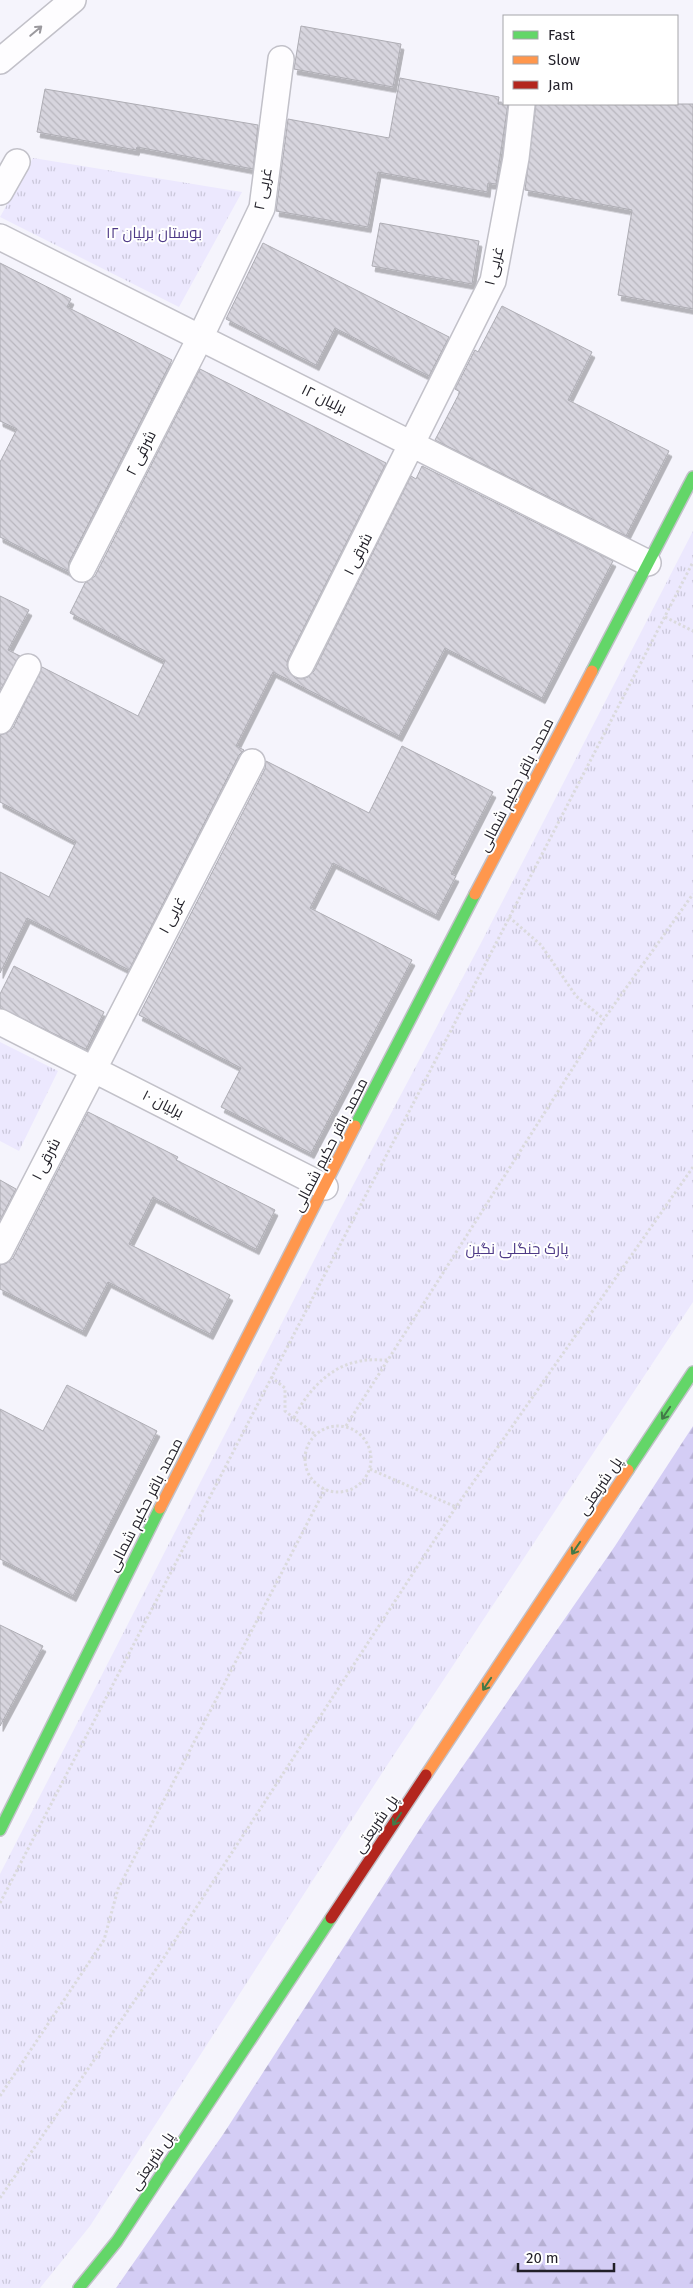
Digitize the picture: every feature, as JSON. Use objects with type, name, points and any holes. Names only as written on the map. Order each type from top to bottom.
[{"type":"street","points":[[0,61],[72,0]]},
{"type":"street","name":"۲ غربی","points":[[200,338],[262,208],[281,59]]},
{"type":"street","name":"۱ غربی","points":[[414,444],[493,281],[516,158],[522,105]]},
{"type":"street","points":[[0,192],[16,162]]},
{"type":"street","name":"برلیان ۱۲","points":[[0,237],[648,563]]},
{"type":"street","name":"۲ شرقی","points":[[82,569],[200,338]]},
{"type":"street","name":"۱ شرقی","points":[[302,665],[414,444]]},
{"type":"street","name":"محمد باقر حکیم شمالی","points":[[0,1830],[103,1618],[693,477]]},
{"type":"street","points":[[0,721],[28,667]]},
{"type":"street","name":"۱ غربی","points":[[92,1068],[252,762]]},
{"type":"street","name":"برلیان ۱۰","points":[[0,1022],[325,1187]]},
{"type":"street","name":"۱ شرقی","points":[[0,1250],[92,1068]]},
{"type":"street","name":"پل شریعتی","points":[[79,2288],[117,2241],[693,1372]]},
{"type":"path","points":[[0,1904],[693,562]]},
{"type":"path","points":[[665,616],[693,631]]},
{"type":"path","points":[[346,1426],[604,1019],[693,894]]},
{"type":"path","points":[[509,917],[541,945],[576,996],[604,1019]]},
{"type":"path","points":[[0,2198],[161,1962],[456,1507],[693,1167]]},
{"type":"path","points":[[294,1418],[299,1408],[323,1378],[355,1362],[388,1360]]},
{"type":"path","points":[[271,1377],[286,1388],[286,1411],[316,1435]]},
{"type":"path","points":[[335,1425],[346,1426],[356,1430],[364,1438],[369,1447],[370,1469],[357,1486],[341,1491],[325,1489],[309,1475],[305,1464],[307,1448],[316,1435],[325,1428],[335,1425]]},
{"type":"path","points":[[370,1469],[456,1507]]},
{"type":"path","points":[[0,2096],[104,1940],[118,1889],[325,1489]]},
{"type":"green space","name":"بوستان برلیان ۱۲","points":[[33,158],[242,192],[179,307],[0,217]]},
{"type":"green space","name":"پارک جنگلی نگین","points":[[693,531],[693,1302],[382,1773],[90,2226],[40,2288],[0,2288],[0,1874],[331,1227],[481,943]]},
{"type":"green space","points":[[0,1042],[58,1071],[19,1151],[0,1141]]},
{"type":"green space","points":[[693,1426],[693,2288],[116,2288],[224,2133],[427,1818],[615,1546]]},
{"type":"building","points":[[301,26],[401,44],[393,87],[294,69]]},
{"type":"building","points":[[400,78],[499,97],[498,104],[508,105],[496,184],[488,183],[487,192],[378,172],[368,227],[276,211],[288,119],[389,138]]},
{"type":"building","points":[[45,89],[258,125],[253,169],[137,147],[136,150],[37,132]]},
{"type":"building","points":[[693,104],[693,309],[618,295],[632,210],[525,190],[536,105]]},
{"type":"building","points":[[380,223],[479,241],[472,284],[372,266]]},
{"type":"building","points":[[263,243],[449,337],[429,376],[335,328],[316,365],[226,319]]},
{"type":"building","points":[[0,263],[71,299],[67,307],[172,360],[69,562],[68,571],[0,537],[0,462],[17,429],[0,421]]},
{"type":"building","points":[[502,306],[592,352],[568,400],[669,451],[626,536],[435,440],[460,392],[455,389],[475,350],[478,352]]},
{"type":"building","points":[[200,369],[386,463],[288,659],[289,672],[295,678],[302,679],[308,677],[314,671],[411,476],[416,479],[422,466],[613,561],[542,698],[445,648],[399,736],[273,672],[236,746],[244,750],[239,755],[129,970],[27,918],[0,973],[0,872],[49,897],[76,842],[0,802],[0,735],[7,733],[13,728],[42,667],[138,716],[165,661],[70,613],[85,583],[95,576]]},
{"type":"building","points":[[0,596],[29,610],[8,650],[20,656],[0,690]]},
{"type":"building","points":[[402,746],[493,792],[451,874],[456,876],[436,915],[333,863],[310,908],[412,960],[311,1153],[221,1107],[241,1068],[139,1015],[265,769],[266,761],[369,813]]},
{"type":"building","points":[[14,966],[104,1012],[86,1049],[0,1008],[0,994]]},
{"type":"building","points":[[88,1112],[178,1157],[176,1160],[275,1210],[256,1249],[153,1197],[129,1244],[230,1295],[210,1334],[108,1282],[83,1331],[0,1289],[0,1265],[7,1263],[13,1258]]},
{"type":"building","points":[[0,1180],[16,1189],[0,1220]]},
{"type":"building","points":[[67,1385],[157,1431],[73,1596],[0,1559],[0,1409],[43,1431]]},
{"type":"building","points":[[0,1625],[43,1646],[0,1726]]},
{"type":"traffic: fast","points":[[592,671],[693,477]]},
{"type":"traffic: fast","points":[[355,1126],[475,894]]},
{"type":"traffic: fast","points":[[628,1470],[693,1372]]},
{"type":"traffic: fast","points":[[0,1830],[160,1508]]},
{"type":"traffic: fast","points":[[79,2288],[117,2241],[331,1918]]},
{"type":"traffic: slow","points":[[475,894],[592,671]]},
{"type":"traffic: slow","points":[[160,1508],[355,1126]]},
{"type":"traffic: slow","points":[[426,1775],[628,1470]]},
{"type":"traffic: jam","points":[[331,1918],[426,1775]]}]
